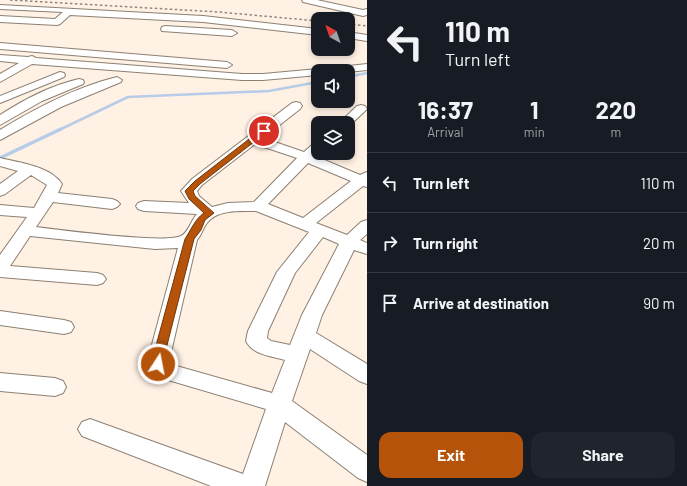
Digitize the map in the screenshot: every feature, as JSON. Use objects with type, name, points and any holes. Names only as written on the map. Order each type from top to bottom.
[{"type":"street","points":[[306,0],[345,5],[345,0]]},
{"type":"street","points":[[326,2],[366,13]]},
{"type":"street","points":[[0,7],[63,10],[67,11],[64,18]]},
{"type":"street","points":[[0,13],[64,18]]},
{"type":"street","points":[[97,25],[108,15]]},
{"type":"street","points":[[0,19],[64,18],[108,15],[203,19],[311,31]]},
{"type":"street","points":[[177,29],[183,18]]},
{"type":"street","points":[[155,28],[243,34]]},
{"type":"street","points":[[355,36],[367,38]]},
{"type":"street","points":[[281,37],[311,40]]},
{"type":"street","points":[[355,44],[367,45]]},
{"type":"street","points":[[0,46],[235,65]]},
{"type":"street","points":[[0,79],[48,49]]},
{"type":"street","points":[[54,63],[67,51]]},
{"type":"street","points":[[1,59],[31,60],[150,71],[242,77],[263,77],[311,73]]},
{"type":"street","points":[[150,71],[161,59]]},
{"type":"street","points":[[250,66],[311,71]]},
{"type":"street","points":[[355,68],[367,67]]},
{"type":"street","points":[[0,84],[6,83],[34,71]]},
{"type":"street","points":[[0,121],[13,111],[46,95],[104,73]]},
{"type":"street","points":[[0,100],[60,75]]},
{"type":"street","points":[[0,136],[34,115],[92,89],[117,80]]},
{"type":"street","points":[[209,213],[192,198],[189,191],[197,182],[296,106]]},
{"type":"street","points":[[0,109],[34,115]]},
{"type":"street","points":[[353,116],[361,109]]},
{"type":"street","points":[[254,139],[365,180],[312,227],[304,248],[286,272],[258,331],[256,341],[265,347],[297,355]]},
{"type":"street","points":[[258,206],[311,153]]},
{"type":"street","points":[[0,162],[29,170],[51,179],[55,184],[50,197],[37,213],[26,231],[7,247],[0,268]]},
{"type":"street","points":[[0,191],[29,170]]},
{"type":"street","points":[[50,197],[112,204]]},
{"type":"street","points":[[144,206],[196,208],[209,213]]},
{"type":"street","points":[[358,245],[258,206],[220,210],[209,213],[201,219],[196,230],[189,239],[158,364],[166,371],[279,404],[367,470]]},
{"type":"street","points":[[0,210],[37,213]]},
{"type":"street","points":[[252,486],[279,404],[312,315],[358,245],[367,225]]},
{"type":"street","points":[[26,231],[159,243],[179,243],[189,239]]},
{"type":"street","points":[[0,271],[97,279]]},
{"type":"street","points":[[0,318],[64,327]]},
{"type":"street","points":[[304,335],[367,375]]},
{"type":"street","points":[[0,382],[55,387]]},
{"type":"street","points":[[90,429],[242,486]]},
{"type":"waterway","points":[[355,76],[367,73]]},
{"type":"waterway","points":[[59,130],[128,97],[269,91],[311,83]]},
{"type":"waterway","points":[[0,158],[61,129]]},
{"type":"railway","points":[[10,0],[219,12],[311,20]]},
{"type":"railway","points":[[355,25],[367,26]]},
{"type":"route","points":[[158,364],[189,239],[196,230],[201,219],[209,213],[192,198],[189,191],[197,182],[264,131]]}]
